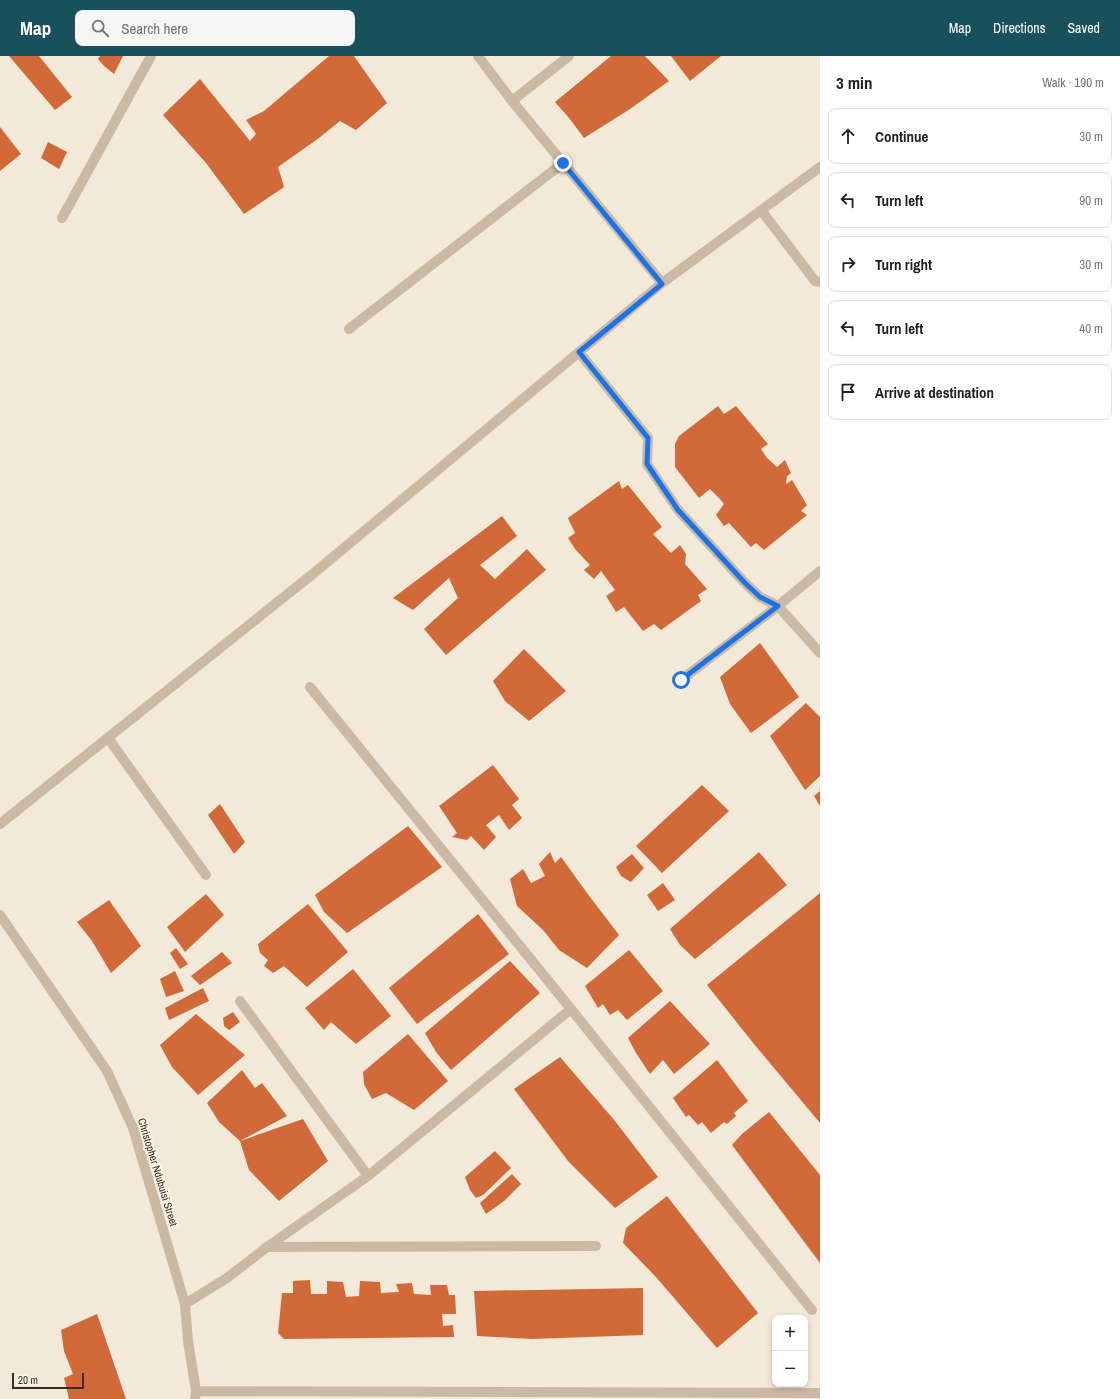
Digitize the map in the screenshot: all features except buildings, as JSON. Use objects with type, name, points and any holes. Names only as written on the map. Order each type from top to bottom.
[{"type":"street","points":[[62,218],[151,56]]},
{"type":"street","points":[[478,56],[512,101],[662,284]]},
{"type":"street","points":[[512,101],[569,56]]},
{"type":"street","points":[[349,329],[563,163]]},
{"type":"street","points":[[0,824],[314,573],[662,284],[820,167]]},
{"type":"street","points":[[761,210],[815,281],[820,282]]},
{"type":"street","points":[[579,352],[648,438],[647,464],[678,510],[745,583],[760,597],[778,606],[820,653]]},
{"type":"street","points":[[681,680],[778,606],[820,571]]},
{"type":"street","points":[[310,687],[812,1310]]},
{"type":"street","points":[[108,738],[206,875]]},
{"type":"street","name":"Christopher Ndubuisi Street","points":[[0,915],[107,1071],[133,1128],[184,1304],[196,1395]]},
{"type":"street","points":[[240,1001],[368,1176]]},
{"type":"street","points":[[184,1304],[227,1278],[267,1247],[368,1176],[571,1009]]},
{"type":"street","points":[[267,1247],[596,1246]]},
{"type":"street","points":[[196,1395],[820,1393]]},
{"type":"route","points":[[563,163],[662,284],[579,352],[648,438],[647,464],[678,510],[745,583],[760,597],[778,606],[681,680]]}]
